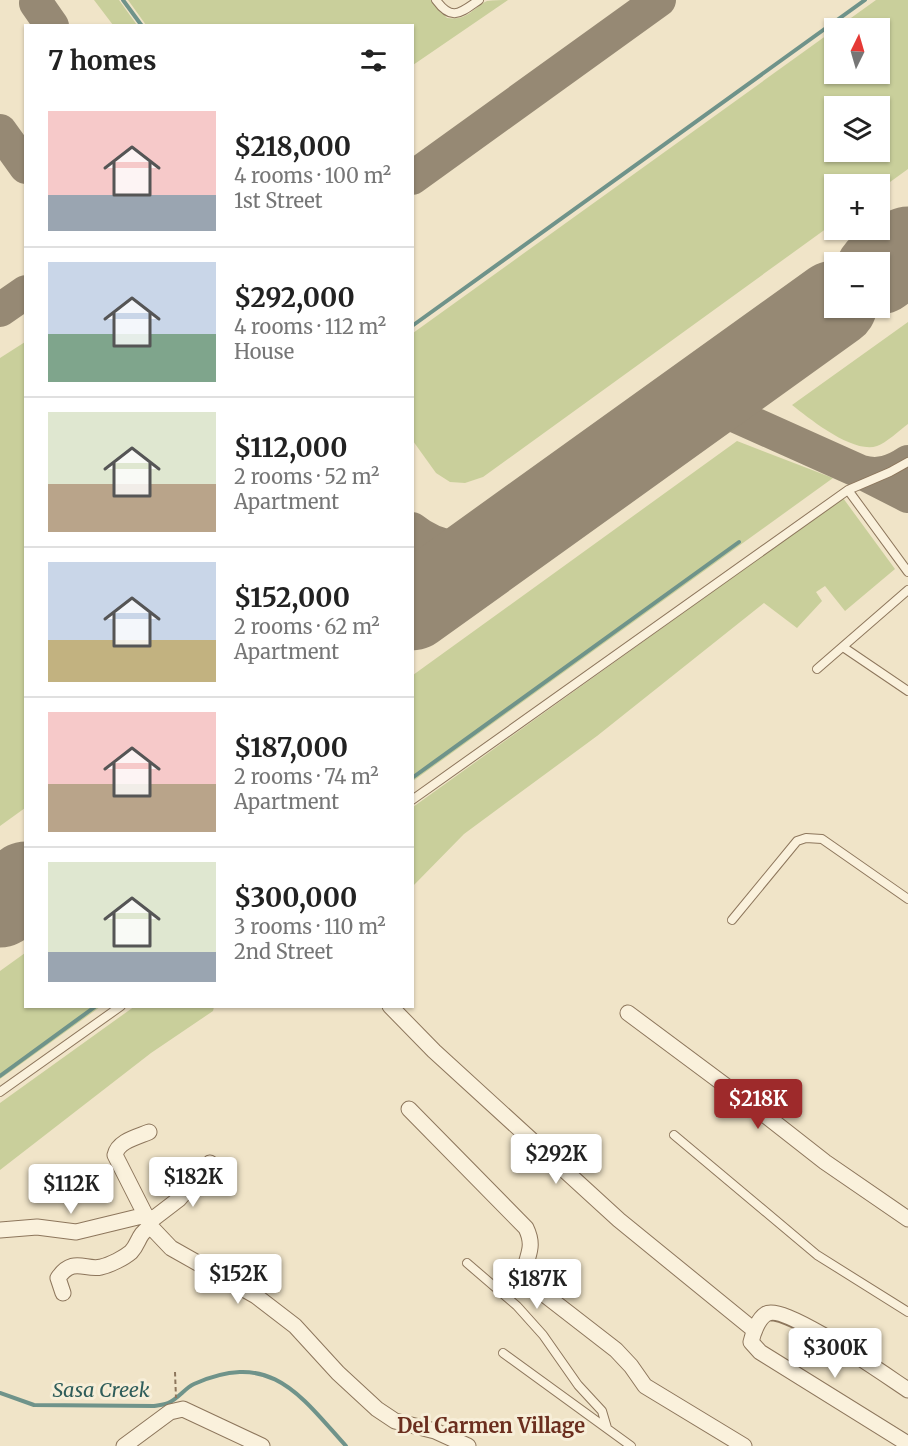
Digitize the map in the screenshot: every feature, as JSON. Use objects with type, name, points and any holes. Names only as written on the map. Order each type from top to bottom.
[{"type":"street","points":[[392,1008],[435,1051],[619,1220],[754,1330]]},
{"type":"street","points":[[628,1013],[825,1162],[908,1219]]},
{"type":"street","points":[[409,1109],[526,1228],[531,1240],[525,1267],[527,1281],[616,1350],[645,1386],[744,1446]]},
{"type":"street","points":[[149,1132],[123,1143],[115,1150],[115,1155],[149,1221],[171,1248],[256,1296],[295,1326],[338,1373],[377,1409],[395,1421],[435,1431],[468,1446]]},
{"type":"street","points":[[63,1293],[58,1278],[62,1273],[80,1265],[100,1268],[124,1257],[135,1246],[149,1221],[179,1199],[210,1163]]},
{"type":"street","points":[[0,1230],[30,1227],[76,1232],[149,1221]]},
{"type":"street","points":[[908,1390],[811,1328],[782,1314],[773,1312],[766,1314],[754,1330],[751,1342],[760,1352],[908,1444]]},
{"type":"street","points":[[124,1446],[170,1412],[183,1409],[262,1446]]},
{"type":"lane","points":[[436,0],[448,13],[454,14],[460,13],[479,0]]},
{"type":"lane","points":[[414,799],[848,490],[908,462]]},
{"type":"lane","points":[[848,490],[908,572]]},
{"type":"lane","points":[[817,669],[908,591]]},
{"type":"lane","points":[[843,647],[908,691]]},
{"type":"lane","points":[[732,920],[797,841],[806,838],[822,839],[908,899]]},
{"type":"lane","points":[[0,1092],[118,1008]]},
{"type":"lane","points":[[674,1135],[817,1255],[908,1312]]},
{"type":"lane","points":[[467,1263],[517,1306],[543,1335],[578,1385],[602,1411],[607,1428]]},
{"type":"lane","points":[[503,1353],[631,1446]]},
{"type":"path","points":[[175,1372],[177,1400]]},
{"type":"green space","points":[[94,0],[119,0],[136,24],[112,24]]},
{"type":"green space","points":[[128,0],[432,0],[447,18],[460,18],[487,1],[508,0],[414,64],[414,24],[145,24]]},
{"type":"green space","points":[[876,0],[908,0],[908,169],[890,182],[890,174],[824,174],[824,230],[483,477],[465,483],[450,482],[436,473],[414,442],[414,332],[824,37],[824,84],[890,84],[890,18],[851,18]]},
{"type":"green space","points":[[908,322],[908,424],[889,439],[877,446],[856,445],[832,434],[792,405]]},
{"type":"green space","points":[[24,343],[24,809],[0,826],[0,358]]},
{"type":"green space","points":[[737,441],[833,478],[414,780],[414,674]]},
{"type":"green space","points":[[843,498],[895,569],[845,611],[825,586],[816,592],[822,601],[797,628],[764,603],[597,736],[464,834],[414,885],[414,806]]},
{"type":"green space","points":[[24,954],[24,1008],[99,1008],[0,1079],[0,971]]},
{"type":"green space","points":[[132,1008],[214,1008],[213,1011],[151,1053],[0,1170],[0,1103]]},
{"type":"waterway","points":[[123,0],[141,24]]},
{"type":"waterway","points":[[414,325],[865,0]]},
{"type":"waterway","points":[[414,777],[739,542]]},
{"type":"waterway","points":[[0,1076],[93,1008]]},
{"type":"waterway","name":"Sasa Creek","points":[[0,1393],[34,1405],[154,1406],[168,1403],[194,1384],[221,1375],[244,1372],[264,1375],[298,1395],[346,1446]]},
{"type":"taxiway","points":[[414,177],[659,0]]},
{"type":"taxiway","points":[[36,3],[51,24]]},
{"type":"taxiway","points":[[0,131],[24,164]]},
{"type":"taxiway","points":[[0,310],[24,293]]},
{"type":"taxiway","points":[[700,400],[861,472],[886,473],[908,462]]},
{"type":"taxiway","points":[[861,472],[908,496]]},
{"type":"taxiway","points":[[414,530],[433,542],[454,547],[477,548],[500,544]]},
{"type":"runway","points":[[890,263],[908,250]]},
{"type":"runway","points":[[414,606],[824,311]]},
{"type":"runway","points":[[0,904],[24,886]]},
{"type":"district","name":"Del Carmen Village","points":[[491,1426]]}]
